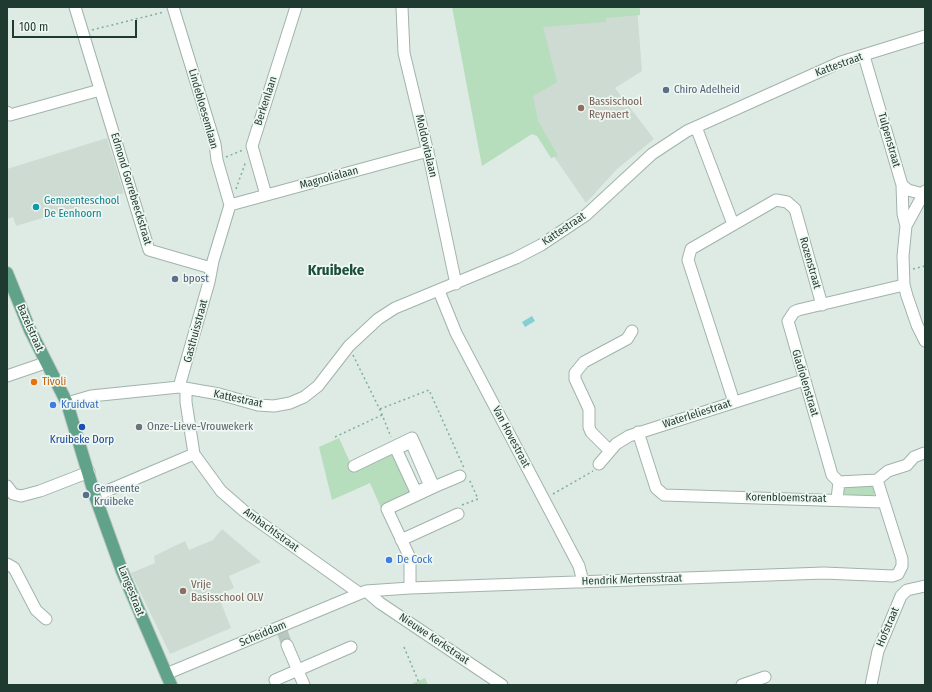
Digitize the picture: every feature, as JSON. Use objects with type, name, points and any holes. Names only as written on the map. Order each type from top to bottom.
[{"type":"main road","name":"Bazelstraat","points":[[7,274],[45,363],[67,403]]},
{"type":"main road","name":"Langestraat","points":[[67,403],[95,496],[122,571],[168,680]]},
{"type":"street","name":"Edmond Gorrebeeckstraat","points":[[76,7],[149,250],[211,268]]},
{"type":"street","name":"Berkenlaan","points":[[252,146],[296,7]]},
{"type":"street","name":"Moldovitalaan","points":[[402,7],[404,53],[428,152],[456,284]]},
{"type":"street","name":"Lindebloesemlaan","points":[[174,10],[215,144],[217,160],[230,205]]},
{"type":"street","name":"Kattestraat","points":[[67,403],[91,396],[183,388],[220,394],[258,405],[274,406],[290,404],[304,397],[318,386],[349,346],[378,319],[395,308],[516,258],[563,231],[592,210],[652,154],[687,131],[841,62],[925,36]]},
{"type":"street","name":"Tulpenstraat","points":[[864,56],[902,186],[903,214],[906,226]]},
{"type":"street","points":[[7,112],[10,115],[100,90]]},
{"type":"street","points":[[696,127],[733,224]]},
{"type":"street","points":[[252,146],[266,194]]},
{"type":"street","name":"Magnolialaan","points":[[230,205],[266,194],[428,152]]},
{"type":"street","points":[[902,186],[908,190],[924,192]]},
{"type":"street","name":"Tulpenstraat","points":[[924,192],[906,226],[903,245],[903,272],[904,285],[917,325],[925,341]]},
{"type":"street","name":"Rozenstraat","points":[[734,402],[688,260],[691,249],[695,245],[776,200],[782,200],[792,205],[795,209],[822,305]]},
{"type":"street","name":"Gasthuisstraat","points":[[194,454],[183,388],[209,282],[211,268],[230,205]]},
{"type":"street","points":[[822,305],[904,285]]},
{"type":"street","name":"Van Hovestraat","points":[[439,291],[459,338],[579,566],[583,582]]},
{"type":"street","name":"Gladiolenstraat","points":[[822,305],[798,310],[794,312],[788,321],[832,475],[839,482]]},
{"type":"street","points":[[610,451],[591,432],[589,427],[589,409],[575,378],[575,373],[584,362],[627,339],[632,331]]},
{"type":"street","points":[[7,376],[45,363]]},
{"type":"street","name":"Waterleliestraat","points":[[599,464],[610,451],[629,436],[638,432],[804,380]]},
{"type":"street","name":"Korenbloemstraat","points":[[638,432],[656,488],[664,495],[837,499],[883,502]]},
{"type":"street","points":[[354,466],[412,438],[432,487]]},
{"type":"street","points":[[837,499],[839,482],[877,480],[888,471],[906,465],[914,456],[924,453]]},
{"type":"street","points":[[95,496],[194,454]]},
{"type":"street","name":"Ambachtstraat","points":[[194,454],[221,491],[244,511],[363,592]]},
{"type":"street","points":[[7,486],[13,494],[21,496],[40,491],[89,472]]},
{"type":"street","points":[[410,588],[410,558],[386,509],[432,487],[460,476]]},
{"type":"street","points":[[877,480],[902,559],[902,566],[898,574],[907,590],[925,586]]},
{"type":"street","points":[[401,540],[458,514]]},
{"type":"street","points":[[7,564],[14,568],[36,610],[46,619]]},
{"type":"street","name":"Hendrik Mertensstraat","points":[[363,592],[410,588],[824,573],[893,576],[898,574]]},
{"type":"street","name":"Hofstraat","points":[[871,685],[878,651],[901,596],[907,590]]},
{"type":"street","name":"Scheiddam","points":[[168,680],[363,592]]},
{"type":"street","name":"Nieuwe Kerkstraat","points":[[363,592],[502,685]]},
{"type":"street","points":[[287,645],[304,685]]},
{"type":"street","points":[[275,680],[351,648]]},
{"type":"street","points":[[745,685],[765,677]]},
{"type":"path","points":[[84,34],[174,10]]},
{"type":"path","points":[[217,160],[252,146]]},
{"type":"path","points":[[236,190],[246,161]]},
{"type":"path","points":[[903,272],[925,266]]},
{"type":"path","points":[[349,346],[380,409],[396,446]]},
{"type":"path","points":[[380,409],[429,390],[466,474],[460,476]]},
{"type":"path","points":[[334,438],[382,415]]},
{"type":"path","points":[[543,499],[581,479],[599,464]]},
{"type":"path","points":[[404,647],[420,684],[415,685]]},
{"type":"shaded area","name":"Bassischool Reynaert","points":[[513,7],[637,7],[642,71],[615,88],[654,139],[617,169],[586,203],[535,129]]},
{"type":"shaded area","points":[[107,138],[124,193],[16,226],[13,217],[7,219],[7,169]]},
{"type":"shaded area","name":"Vrije Basisschool OLV","points":[[222,529],[261,562],[229,576],[234,588],[218,595],[231,628],[170,654],[131,573],[155,563],[154,556],[185,541],[189,550],[213,540]]},
{"type":"green space","points":[[452,7],[640,7],[640,15],[606,18],[606,22],[543,27],[557,82],[533,96],[538,121],[558,156],[551,158],[537,136],[532,134],[482,166]]},
{"type":"green space","points":[[339,438],[354,471],[397,451],[416,492],[381,508],[370,483],[332,500],[319,447]]},
{"type":"green space","points":[[870,485],[875,490],[874,495],[871,497],[847,496],[843,493],[843,487]]},
{"type":"green space","points":[[425,678],[428,685],[409,685],[416,682]]},
{"type":"water","points":[[532,316],[535,321],[525,327],[522,322]]},
{"type":"tunnel","points":[[282,631],[287,645]]},
{"type":"place","name":"Chiro Adelheid","points":[[666,90]]},
{"type":"place","name":"Bassischool Reynaert","points":[[581,108]]},
{"type":"place","name":"Gemeenteschool De Eenhoorn","points":[[36,207]]},
{"type":"place","name":"bpost","points":[[175,279]]},
{"type":"place","name":"Tivoli","points":[[34,382]]},
{"type":"place","name":"Kruidvat","points":[[53,405]]},
{"type":"place","name":"Kruibeke Dorp","points":[[82,427]]},
{"type":"place","name":"Onze-Lieve-Vrouwekerk","points":[[139,427]]},
{"type":"place","name":"Gemeente Kruibeke","points":[[86,495]]},
{"type":"place","name":"De Cock","points":[[389,560]]},
{"type":"place","name":"Vrije Basisschool OLV","points":[[183,591]]},
{"type":"district","name":"Kruibeke","points":[[336,271]]}]
